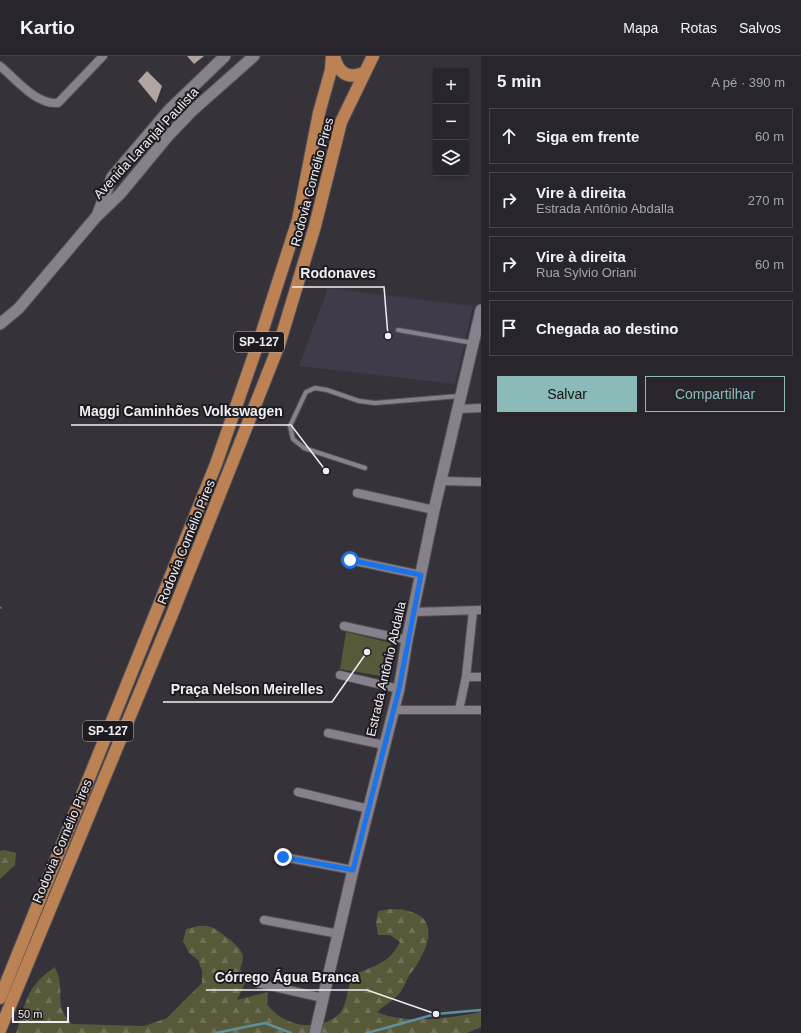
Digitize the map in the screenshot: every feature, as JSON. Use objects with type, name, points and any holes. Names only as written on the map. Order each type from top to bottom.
[{"type":"main road","points":[[333,56],[339,69],[345,75],[352,76],[363,74]]},
{"type":"main road","name":"Rodovia Cornélio Pires","points":[[0,998],[216,464],[267,319],[298,220],[319,113],[331,70],[333,56]]},
{"type":"main road","name":"Rodovia Cornélio Pires","points":[[0,1030],[171,617],[279,345],[315,226],[341,122],[373,56]]},
{"type":"street","points":[[0,66],[38,98],[49,104],[58,103],[103,56]]},
{"type":"street","points":[[235,72],[244,56]]},
{"type":"street","name":"Avenida Laranjal Paulista","points":[[0,324],[19,308],[96,217],[120,194],[158,148],[192,111],[254,56]]},
{"type":"street","name":"Avenida Laranjal Paulista","points":[[96,217],[112,177],[169,110],[219,58]]},
{"type":"street","points":[[138,145],[140,151],[143,153],[158,148]]},
{"type":"street","points":[[112,177],[114,186],[120,194]]},
{"type":"street","name":"Estrada Antônio Abdalla","points":[[316,1033],[353,870],[399,689],[407,640],[434,510],[461,396],[477,337],[481,310]]},
{"type":"street","points":[[458,409],[481,408]]},
{"type":"street","points":[[442,481],[481,482]]},
{"type":"street","points":[[357,493],[434,510]]},
{"type":"street","points":[[350,560],[421,575]]},
{"type":"street","points":[[414,612],[477,610],[459,710]]},
{"type":"street","points":[[344,626],[407,640]]},
{"type":"street","points":[[340,675],[399,689]]},
{"type":"street","points":[[466,677],[481,677]]},
{"type":"street","points":[[393,710],[481,710]]},
{"type":"street","points":[[328,733],[384,745]]},
{"type":"street","points":[[298,792],[369,809]]},
{"type":"street","points":[[283,857],[353,870]]},
{"type":"street","points":[[264,920],[339,934]]},
{"type":"street","points":[[257,983],[323,998]]},
{"type":"lane","points":[[398,330],[477,337]]},
{"type":"lane","points":[[365,468],[304,448],[293,439],[290,426],[306,392],[315,388],[328,390],[359,401],[375,403],[461,396]]},
{"type":"shaded area","points":[[328,288],[473,306],[455,384],[299,366]]},
{"type":"green space","points":[[346,632],[391,643],[392,661],[386,677],[340,669]]},
{"type":"green space","points":[[4,850],[16,853],[15,865],[0,879],[0,851]]},
{"type":"green space","points":[[391,909],[408,911],[420,916],[426,923],[428,932],[427,942],[417,965],[409,976],[404,987],[394,999],[377,1012],[402,1018],[429,1019],[481,1012],[481,1027],[467,1033],[16,1033],[28,996],[38,981],[55,967],[59,978],[61,1008],[72,1024],[144,1026],[167,1018],[202,983],[202,971],[198,960],[189,953],[183,941],[186,929],[200,926],[210,927],[219,931],[238,947],[242,954],[243,959],[240,969],[247,979],[237,1000],[268,992],[267,1004],[274,1012],[283,1018],[293,1023],[303,1025],[323,1023],[333,1019],[341,1012],[345,1004],[352,976],[380,964],[396,950],[400,942],[390,935],[378,935],[376,923],[378,911]]},
{"type":"building","points":[[187,56],[204,56],[194,64]]},
{"type":"building","points":[[147,71],[162,86],[156,103],[138,81]]},
{"type":"waterway","points":[[367,1033],[436,1014],[481,1010]]},
{"type":"waterway","points":[[216,1033],[265,1023],[291,1033]]},
{"type":"place","name":"Rodonaves","points":[[388,336]]},
{"type":"place","name":"Maggi Caminhões Volkswagen","points":[[326,471]]},
{"type":"place","name":"Praça Nelson Meirelles","points":[[367,652]]},
{"type":"place","name":"Córrego Água Branca","points":[[436,1014]]},
{"type":"route","points":[[283,857],[353,870],[399,689],[407,640],[421,575],[350,560]]}]
